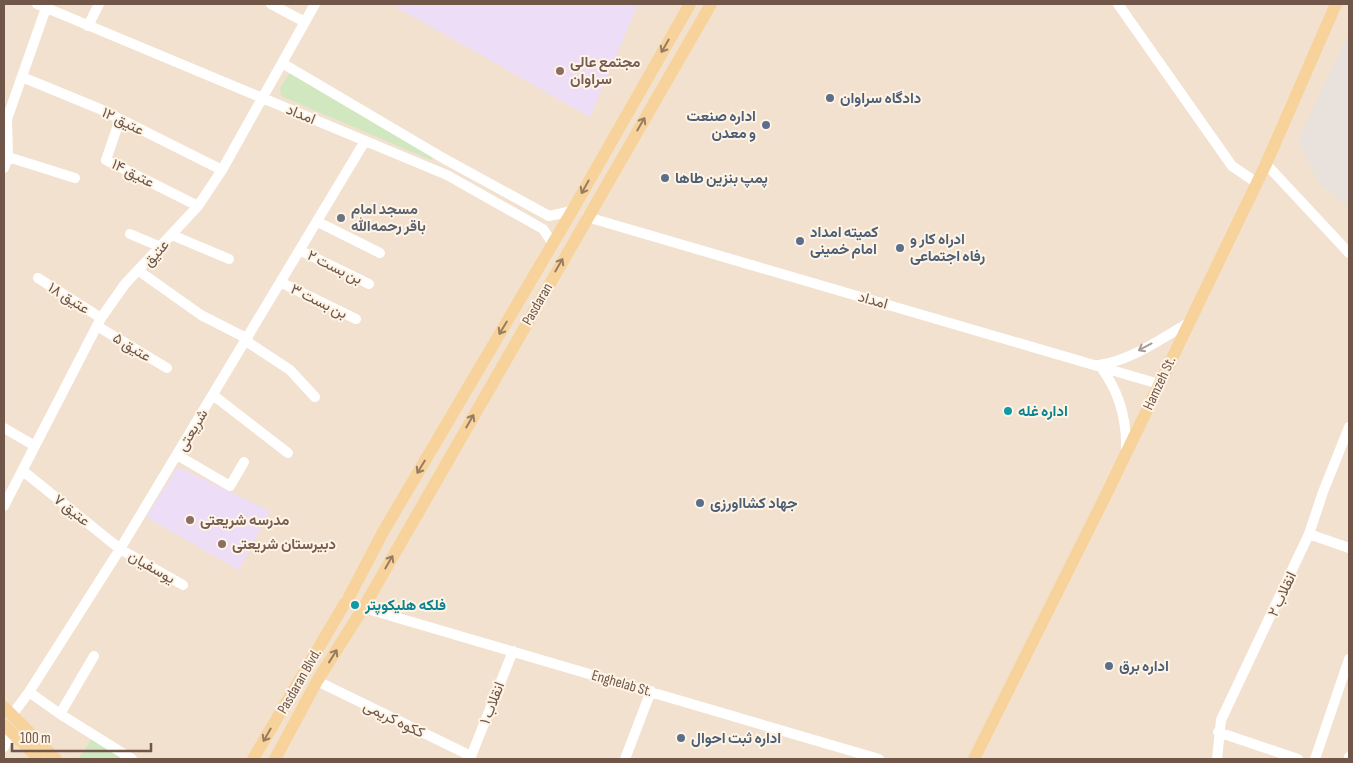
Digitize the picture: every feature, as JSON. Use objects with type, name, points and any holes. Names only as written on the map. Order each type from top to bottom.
[{"type":"main road","name":"Pasdaran","points":[[347,600],[383,532],[553,244],[690,4]]},
{"type":"main road","name":"Pasdaran","points":[[363,608],[711,4]]},
{"type":"main road","name":"Hamzeh St.","points":[[974,759],[1126,454],[1257,184],[1336,4]]},
{"type":"main road","points":[[572,211],[587,217]]},
{"type":"main road","points":[[347,600],[354,594],[361,596],[363,608]]},
{"type":"main road","name":"Pasdaran Blvd.","points":[[253,759],[347,600]]},
{"type":"main road","name":"Pasdaran Blvd.","points":[[275,759],[317,681],[363,608]]},
{"type":"main road","points":[[7,720],[39,759]]},
{"type":"main road","points":[[7,720],[56,759]]},
{"type":"street","points":[[88,26],[99,4]]},
{"type":"street","points":[[271,4],[305,22]]},
{"type":"street","name":"عتیق","points":[[4,506],[99,322],[125,284],[198,206],[222,170],[315,4]]},
{"type":"street","points":[[1118,4],[1232,166],[1257,184]]},
{"type":"street","points":[[4,168],[7,119],[22,77],[42,6]]},
{"type":"street","name":"امداد","points":[[42,6],[436,170],[543,229],[553,244]]},
{"type":"street","points":[[282,63],[443,158],[549,216],[572,211]]},
{"type":"street","name":"عتیق ۱۲","points":[[22,77],[120,119],[222,170]]},
{"type":"street","name":"عتیق ۱۴","points":[[120,119],[106,160],[198,206]]},
{"type":"street","name":"شریعتی","points":[[4,748],[7,720],[29,692],[120,549],[366,141]]},
{"type":"street","points":[[6,150],[75,178]]},
{"type":"street","points":[[436,170],[443,158]]},
{"type":"street","points":[[1266,164],[1349,253]]},
{"type":"street","name":"امداد","points":[[587,217],[1159,384]]},
{"type":"street","points":[[318,222],[380,254]]},
{"type":"street","points":[[130,234],[161,247]]},
{"type":"street","points":[[172,235],[229,259]]},
{"type":"street","name":"بن بست ۲","points":[[301,251],[369,284]]},
{"type":"street","points":[[139,271],[201,315],[247,340],[290,370],[315,397]]},
{"type":"street","name":"عتیق ۱۸","points":[[38,278],[99,322]]},
{"type":"street","name":"بن بست ۳","points":[[282,283],[356,319]]},
{"type":"street","name":"عتیق ۵","points":[[99,322],[167,368]]},
{"type":"street","points":[[1126,454],[1124,419],[1116,392],[1099,365],[1112,363],[1126,357],[1188,323]]},
{"type":"street","points":[[214,395],[288,453]]},
{"type":"street","name":"انقلاب ۲","points":[[1217,759],[1218,732],[1221,720],[1309,534],[1323,492],[1349,427]]},
{"type":"street","points":[[4,428],[36,446]]},
{"type":"street","points":[[177,455],[230,486],[244,462]]},
{"type":"street","name":"عتیق ۷","points":[[23,471],[120,549]]},
{"type":"street","points":[[1309,534],[1349,548]]},
{"type":"street","name":"یوسفیان","points":[[120,549],[183,585]]},
{"type":"street","name":"Enghelab St.","points":[[363,608],[879,759]]},
{"type":"street","name":"انقلاب ۱","points":[[471,758],[512,651]]},
{"type":"street","points":[[60,714],[94,656]]},
{"type":"street","points":[[1315,759],[1349,658]]},
{"type":"street","name":"ککوه کریمی","points":[[317,681],[471,758]]},
{"type":"street","points":[[625,759],[651,691]]},
{"type":"street","points":[[29,692],[60,714],[132,759]]},
{"type":"street","points":[[1218,732],[1298,759]]},
{"type":"shaded area","points":[[4,4],[1349,4],[1349,759],[4,759]]},
{"type":"shaded area","name":"مجتمع عالی سراوان","points":[[391,4],[638,4],[590,117]]},
{"type":"shaded area","points":[[1349,32],[1349,207],[1320,185],[1298,140]]},
{"type":"shaded area","name":"دبیرستان شریعتی","points":[[178,467],[270,511],[239,570],[146,517]]},
{"type":"green space","points":[[290,73],[434,156],[431,160],[281,96],[280,88]]},
{"type":"green space","points":[[93,737],[124,759],[78,759]]},
{"type":"place","name":"مجتمع عالی سراوان","points":[[560,71]]},
{"type":"place","name":"دادگاه سراوان","points":[[830,98]]},
{"type":"place","name":"اداره صنعت و معدن","points":[[766,125]]},
{"type":"place","name":"پمپ بنزین طاها","points":[[665,178]]},
{"type":"place","name":"مسجد امام باقر رحمه‌الله","points":[[341,218]]},
{"type":"place","name":"کمیته امداد امام خمینی","points":[[800,241]]},
{"type":"place","name":"ادراه کار و رفاه اجتماعی","points":[[900,248]]},
{"type":"place","name":"اداره غله","points":[[1008,411]]},
{"type":"place","name":"جهاد کشااورزی","points":[[700,503]]},
{"type":"place","name":"مدرسه شریعتی","points":[[190,520]]},
{"type":"place","name":"دبیرستان شریعتی","points":[[222,544]]},
{"type":"place","name":"فلکه هلیکوپتر","points":[[355,605]]},
{"type":"place","name":"اداره برق","points":[[1109,666]]},
{"type":"place","name":"اداره ثبت احوال","points":[[681,738]]}]
